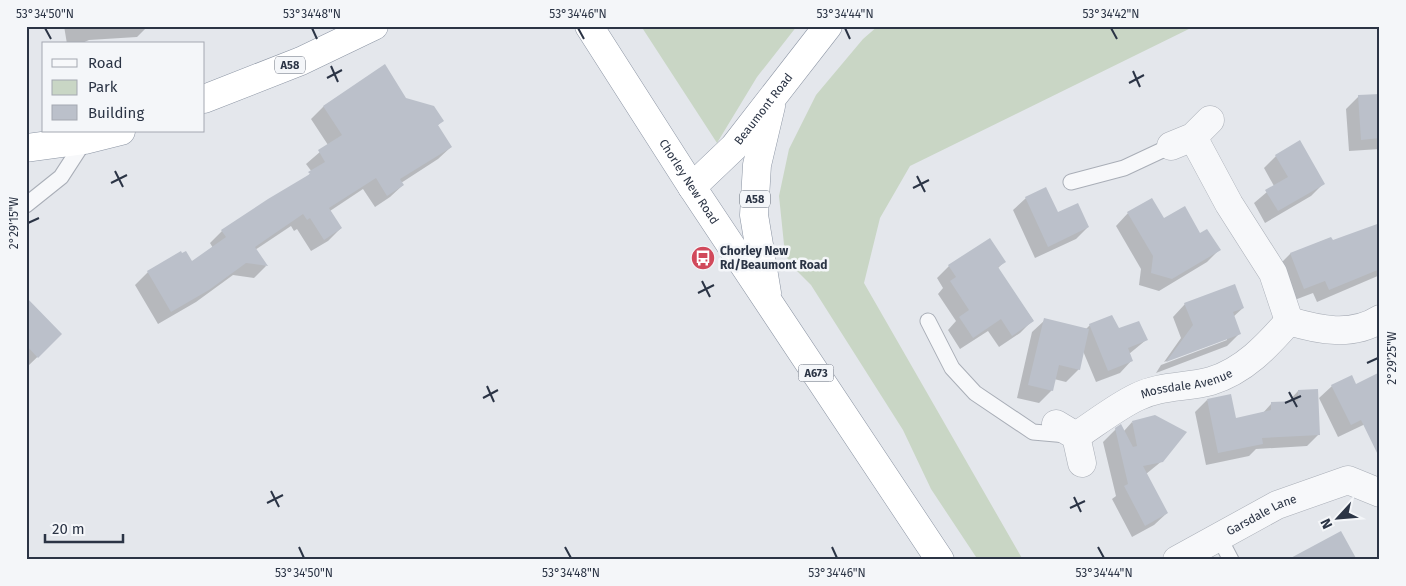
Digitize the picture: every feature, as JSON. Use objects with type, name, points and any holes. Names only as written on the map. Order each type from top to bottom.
[{"type":"highway","name":"A58","points":[[205,100],[301,61],[374,26]]},
{"type":"highway","name":"Chorley New Road","points":[[589,26],[692,187],[940,560]]},
{"type":"highway","name":"Beaumont Road","points":[[692,187],[734,147],[774,98],[828,26]]},
{"type":"highway","name":"A58","points":[[768,302],[754,215],[757,165],[774,98]]},
{"type":"highway","points":[[26,148],[85,140],[118,132]]},
{"type":"street","points":[[1191,134],[1229,204],[1273,273],[1289,321],[1318,330],[1346,331],[1372,324],[1380,319]]},
{"type":"street","name":"Mossdale Avenue","points":[[1066,430],[1137,397],[1164,387],[1211,381],[1241,368],[1267,346],[1289,321]]},
{"type":"street","points":[[1066,430],[1082,463]]},
{"type":"street","name":"Garsdale Lane","points":[[1177,560],[1225,548],[1277,505],[1348,480],[1380,493]]},
{"type":"lane","points":[[1071,182],[1124,168],[1191,134]]},
{"type":"lane","points":[[26,205],[61,177],[85,140]]},
{"type":"lane","points":[[928,321],[952,368],[975,393],[1034,432],[1066,430]]},
{"type":"green space","points":[[641,26],[797,26],[757,77],[717,143]]},
{"type":"green space","points":[[878,26],[1195,26],[910,166],[880,218],[864,283],[1023,560],[978,560],[931,489],[903,430],[811,285],[791,265],[785,254],[779,196],[789,149],[816,95],[863,39]]},
{"type":"building","points":[[385,64],[406,98],[434,106],[444,121],[438,125],[452,147],[400,179],[404,185],[387,196],[376,178],[329,208],[342,228],[324,240],[310,218],[307,220],[303,214],[255,247],[268,266],[246,263],[209,290],[171,312],[147,271],[181,251],[182,253],[186,251],[192,261],[226,237],[221,230],[310,174],[308,172],[325,162],[318,150],[342,135],[323,106]]},
{"type":"building","points":[[1380,94],[1380,138],[1361,140],[1358,95]]},
{"type":"building","points":[[1300,140],[1325,184],[1278,211],[1265,190],[1288,177],[1275,155]]},
{"type":"building","points":[[1046,187],[1058,212],[1078,203],[1089,227],[1048,247],[1025,197]]},
{"type":"building","points":[[1152,198],[1164,218],[1185,206],[1200,233],[1207,229],[1221,250],[1172,279],[1151,273],[1153,256],[1127,212]]},
{"type":"building","points":[[1380,223],[1380,269],[1329,290],[1325,281],[1304,289],[1290,253],[1331,237],[1333,240]]},
{"type":"building","points":[[990,238],[1006,262],[998,267],[1034,321],[1012,336],[1001,319],[973,338],[959,317],[969,310],[950,281],[956,277],[948,265]]},
{"type":"building","points":[[1235,284],[1244,308],[1233,312],[1241,334],[1166,362],[1193,325],[1184,303]]},
{"type":"building","points":[[26,297],[62,334],[38,358],[26,345]]},
{"type":"building","points":[[1112,315],[1119,328],[1139,321],[1148,340],[1128,348],[1133,361],[1108,371],[1089,324]]},
{"type":"building","points":[[1044,318],[1089,329],[1080,370],[1059,365],[1053,391],[1028,385]]},
{"type":"building","points":[[1380,372],[1380,459],[1361,420],[1351,425],[1331,385],[1352,375],[1356,384]]},
{"type":"building","points":[[1318,389],[1320,435],[1262,438],[1263,444],[1218,453],[1207,399],[1231,394],[1236,418],[1271,410],[1271,402],[1298,401],[1298,390]]},
{"type":"building","points":[[1155,415],[1187,432],[1163,462],[1143,466],[1168,513],[1145,526],[1124,486],[1128,484],[1115,428],[1121,424],[1133,447],[1137,446],[1132,421]]},
{"type":"building","points":[[1341,531],[1357,560],[1287,560]]},
{"type":"place","name":"Chorley New Rd/Beaumont Road","points":[[703,258]]}]
